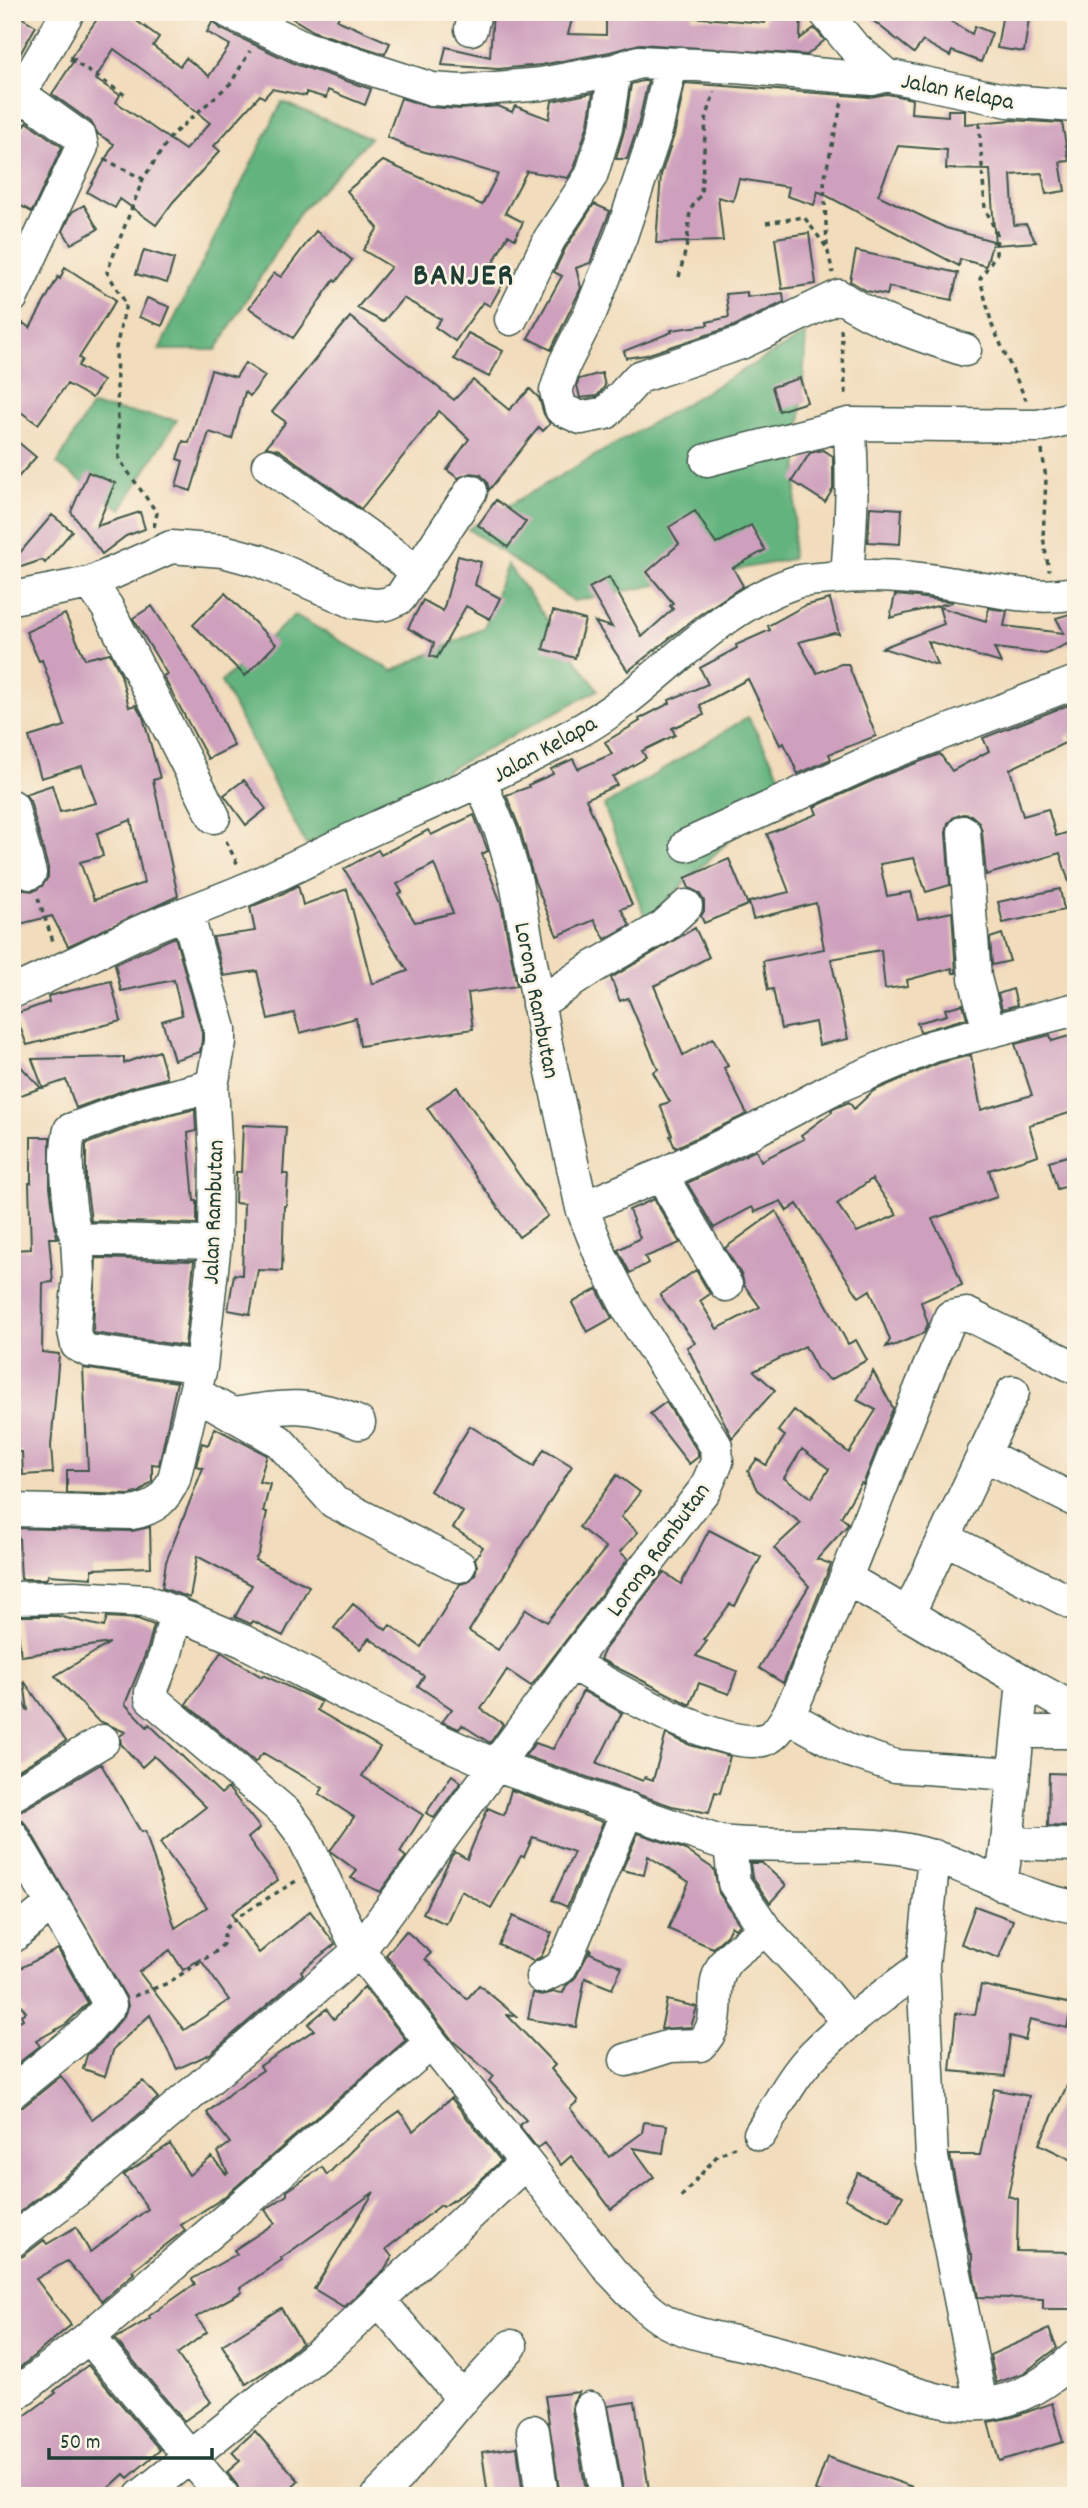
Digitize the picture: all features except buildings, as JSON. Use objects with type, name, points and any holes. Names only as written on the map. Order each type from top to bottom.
[{"type":"street","points":[[229,12],[339,60],[432,89],[463,91],[528,85],[639,62],[872,79],[886,75]]},
{"type":"street","name":"Jalan Kelapa","points":[[825,12],[852,45],[886,75],[1036,104],[1076,106]]},
{"type":"street","points":[[12,297],[81,142],[16,101],[53,23]]},
{"type":"street","points":[[680,63],[669,72],[656,131],[621,236],[591,311],[565,363],[556,391],[561,409],[581,418],[606,413],[639,377],[741,343],[839,296],[887,324],[965,350]]},
{"type":"street","points":[[510,319],[549,240],[591,176],[606,128],[615,69]]},
{"type":"street","points":[[707,460],[849,424],[1038,426],[1076,417]]},
{"type":"street","points":[[847,576],[852,503],[849,424]]},
{"type":"street","points":[[268,465],[417,571]]},
{"type":"street","points":[[12,598],[90,583],[171,547],[223,551],[261,561],[354,602],[386,604],[400,598],[471,491]]},
{"type":"street","name":"Jalan Kelapa","points":[[12,992],[62,967],[249,888],[376,828],[481,783],[593,723],[633,695],[719,623],[759,598],[798,581],[847,576],[894,576],[1003,594],[1064,595]]},
{"type":"street","points":[[90,583],[107,607],[214,817]]},
{"type":"street","points":[[687,845],[880,757],[1076,682]]},
{"type":"street","name":"Lorong Rambutan","points":[[12,2241],[87,2183],[359,1951],[571,1663],[705,1489],[717,1462],[716,1446],[628,1309],[601,1256],[582,1208],[538,1004],[516,882],[502,834],[481,783]]},
{"type":"street","points":[[12,806],[30,873]]},
{"type":"street","points":[[964,832],[975,978],[989,1031]]},
{"type":"street","points":[[538,1004],[561,987],[664,926],[686,906]]},
{"type":"street","name":"Jalan Rambutan","points":[[12,1510],[144,1511],[155,1506],[167,1495],[174,1479],[198,1380],[215,1243],[216,1158],[212,1086],[220,1042],[220,1029],[187,913]]},
{"type":"street","points":[[582,1208],[661,1175],[834,1088],[933,1046],[1076,1009]]},
{"type":"street","points":[[212,1086],[139,1104],[70,1130],[67,1148],[68,1180],[78,1239],[79,1275],[74,1331],[77,1345],[89,1351],[198,1380],[234,1414],[279,1441],[334,1502],[459,1566]]},
{"type":"street","points":[[661,1175],[726,1285]]},
{"type":"street","points":[[78,1239],[215,1243]]},
{"type":"street","points":[[571,1663],[632,1699],[670,1717],[718,1735],[741,1740],[765,1739],[783,1723],[804,1679],[840,1596],[856,1547],[928,1369],[946,1333],[950,1317],[967,1314],[1076,1368]]},
{"type":"street","points":[[908,1615],[1013,1392]]},
{"type":"street","points":[[234,1414],[287,1405],[335,1412],[359,1423]]},
{"type":"street","points":[[984,1454],[1076,1501]]},
{"type":"street","points":[[944,1538],[1076,1605]]},
{"type":"street","points":[[856,1584],[1076,1710]]},
{"type":"street","points":[[12,1598],[75,1597],[146,1601],[243,1641],[409,1727],[497,1766],[720,1842],[897,1848],[934,1856],[1001,1884],[1076,1907]]},
{"type":"street","points":[[176,1612],[151,1698],[287,1814],[302,1834],[359,1951],[611,2271],[651,2312],[673,2326],[853,2373],[934,2400],[981,2404],[1001,2401],[1033,2389],[1051,2378],[1075,2357]]},
{"type":"street","points":[[1001,1884],[1023,1681]]},
{"type":"street","points":[[795,1720],[850,1751],[895,1766],[1013,1774]]},
{"type":"street","points":[[1018,1732],[1076,1732]]},
{"type":"street","points":[[12,1795],[103,1741]]},
{"type":"street","points":[[542,1978],[560,1968],[568,1954],[628,1810]]},
{"type":"street","points":[[12,1836],[110,2005],[88,2030],[12,2092]]},
{"type":"street","points":[[730,1843],[734,1883],[766,1930],[849,2022]]},
{"type":"street","points":[[1007,1843],[1076,1845]]},
{"type":"street","points":[[934,1856],[923,1965],[932,2158],[981,2404]]},
{"type":"street","points":[[12,1937],[53,1903]]},
{"type":"street","points":[[626,2060],[670,2046],[700,2045],[710,2035],[714,2024],[715,1988],[724,1963],[766,1930]]},
{"type":"street","points":[[760,2134],[813,2055],[849,2022],[923,1965]]},
{"type":"street","points":[[12,2397],[89,2337],[431,2043]]},
{"type":"street","points":[[141,2496],[337,2339],[525,2163]]},
{"type":"street","points":[[379,2300],[463,2399]]},
{"type":"street","points":[[89,2337],[223,2496]]},
{"type":"street","points":[[378,2496],[511,2346]]},
{"type":"street","points":[[590,2408],[606,2496]]},
{"type":"street","points":[[533,2431],[542,2496]]},
{"type":"path","points":[[53,23],[125,95]]},
{"type":"path","points":[[147,556],[157,513],[119,459],[116,348],[127,304],[107,272],[143,179],[172,135],[231,83],[263,29]]},
{"type":"path","points":[[679,277],[687,244],[690,209],[701,194],[706,120],[714,93],[714,66]]},
{"type":"path","points":[[827,248],[824,180],[848,77]]},
{"type":"path","points":[[977,94],[985,208],[997,234],[996,254],[980,279],[992,326],[1038,426],[1046,479],[1043,537],[1064,595]]},
{"type":"path","points":[[81,142],[143,179]]},
{"type":"path","points":[[214,817],[249,888]]},
{"type":"path","points":[[30,873],[62,967]]},
{"type":"path","points":[[110,2005],[168,1983],[218,1951],[223,1944],[225,1929],[240,1915],[318,1867]]},
{"type":"path","points":[[681,2197],[717,2156],[760,2134]]},
{"type":"green space","points":[[282,102],[370,138],[300,212],[216,350],[159,350]]},
{"type":"green space","points":[[806,334],[792,559],[574,601],[468,529]]},
{"type":"green space","points":[[91,406],[177,420],[121,509],[57,464]]},
{"type":"green space","points":[[507,564],[598,690],[306,845],[221,682],[295,615],[393,671],[484,628]]},
{"type":"green space","points":[[748,717],[786,786],[646,920],[604,806]]},
{"type":"district","name":"BANJER","points":[[464,273]]}]
